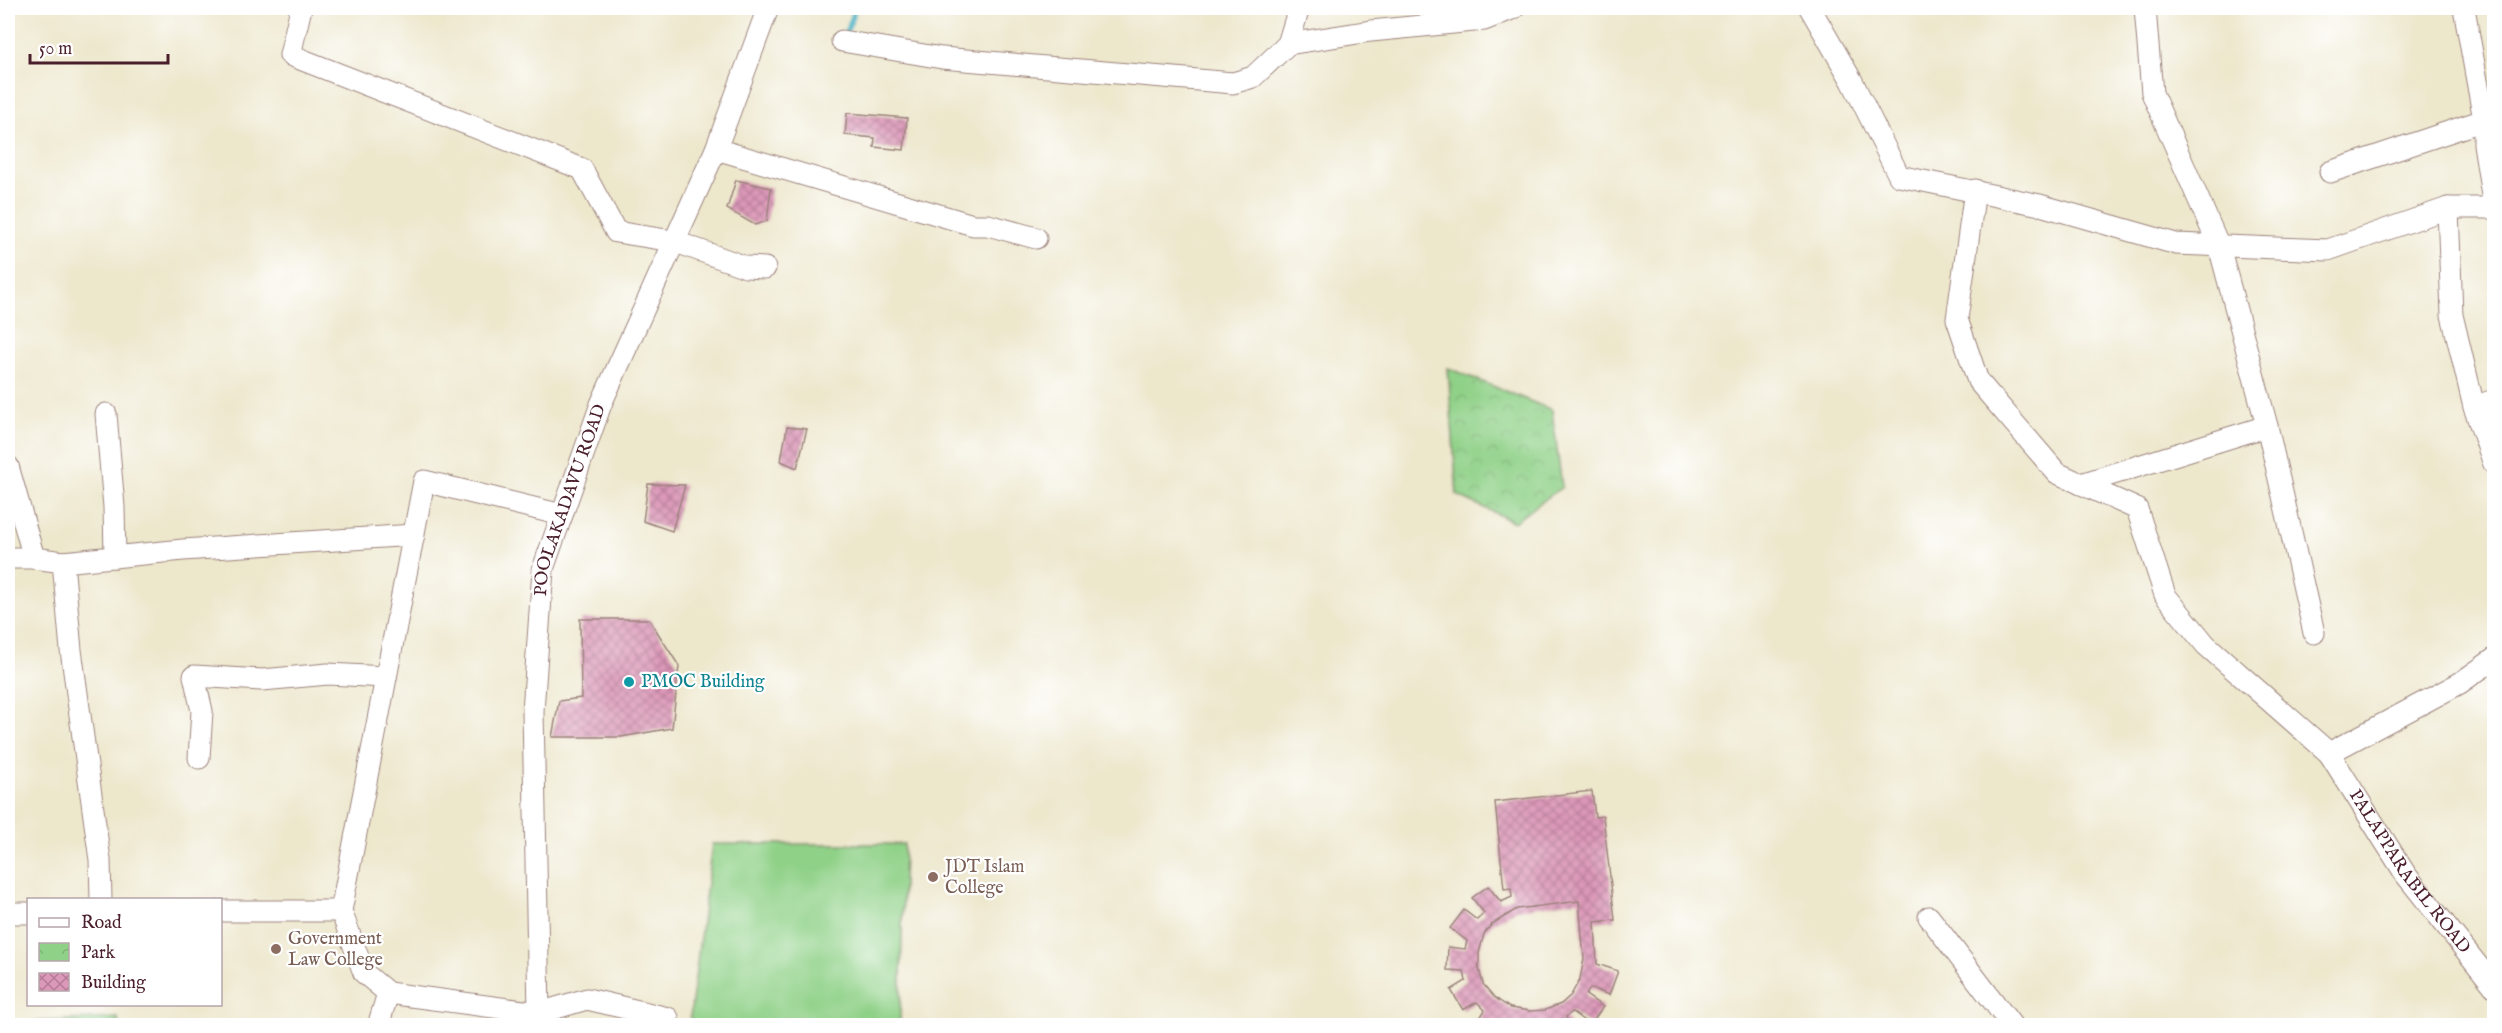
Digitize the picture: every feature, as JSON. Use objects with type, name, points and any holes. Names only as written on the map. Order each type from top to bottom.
[{"type":"street","points":[[301,8],[290,56],[582,169],[616,232],[673,241],[746,267],[765,268]]},
{"type":"street","name":"POOLAKADAVU ROAD","points":[[540,1019],[533,711],[543,569],[601,404],[716,149],[768,8]]},
{"type":"street","points":[[842,41],[942,58],[1233,83],[1253,77],[1288,44],[1299,8]]},
{"type":"street","points":[[1288,44],[1371,31],[1484,20],[1514,8]]},
{"type":"street","points":[[1810,8],[1852,81],[1899,176],[2040,205],[2176,244],[2328,250],[2448,208],[2494,208],[2484,144],[2489,117],[2464,8]]},
{"type":"street","points":[[2145,8],[2152,93],[2219,246],[2267,426],[2314,633]]},
{"type":"street","points":[[2330,172],[2489,117]]},
{"type":"street","points":[[716,149],[973,225],[988,225],[1036,238]]},
{"type":"street","name":"PALAPPARABIL ROAD","points":[[1975,190],[1958,319],[1978,381],[2057,473],[2137,509],[2165,595],[2206,645],[2329,753],[2406,875],[2494,986]]},
{"type":"street","points":[[2448,208],[2452,315],[2484,403],[2494,464]]},
{"type":"street","points":[[106,414],[114,507],[115,556]]},
{"type":"street","points":[[2081,484],[2267,426]]},
{"type":"street","points":[[8,466],[34,558]]},
{"type":"street","points":[[562,515],[424,481],[341,911],[364,973],[388,993],[540,1019],[587,999],[668,1018],[667,1026]]},
{"type":"street","points":[[8,558],[34,558],[63,562],[115,556],[414,535]]},
{"type":"street","points":[[63,562],[71,650],[100,860],[101,898]]},
{"type":"street","points":[[2329,753],[2460,683],[2494,659]]},
{"type":"street","points":[[199,759],[202,711],[194,676],[261,680],[328,674],[386,677]]},
{"type":"street","points":[[222,911],[341,911]]},
{"type":"street","points":[[8,913],[27,912]]},
{"type":"street","points":[[1929,917],[2012,1026]]},
{"type":"street","points":[[378,1026],[388,993]]},
{"type":"green space","points":[[1448,368],[1552,410],[1562,487],[1514,522],[1457,495]]},
{"type":"green space","points":[[712,844],[904,844],[900,1025],[689,1025]]},
{"type":"green space","points":[[118,1018],[119,1025],[22,1025],[22,1022]]},
{"type":"building","points":[[847,113],[907,118],[904,150],[874,147],[875,138],[845,135]]},
{"type":"building","points":[[736,180],[771,188],[767,221],[755,225],[727,209]]},
{"type":"building","points":[[787,427],[807,429],[797,468],[781,461]]},
{"type":"building","points":[[648,484],[685,485],[672,531],[643,521]]},
{"type":"building","name":"PMOC Building","points":[[580,619],[649,619],[679,666],[672,728],[621,737],[552,737],[559,701],[581,698]]},
{"type":"building","points":[[1592,791],[1595,817],[1603,816],[1615,920],[1595,922],[1597,964],[1618,971],[1609,995],[1590,988],[1586,995],[1603,1007],[1590,1025],[1572,1012],[1566,1017],[1570,1026],[1512,1026],[1503,1022],[1501,1026],[1475,1026],[1485,1010],[1477,1002],[1463,1010],[1451,990],[1466,981],[1464,971],[1447,970],[1448,947],[1465,949],[1467,941],[1450,928],[1464,910],[1477,920],[1484,913],[1472,898],[1488,886],[1501,902],[1512,897],[1511,888],[1504,889],[1495,802]],"holes":[[[1579,901],[1584,959],[1580,979],[1571,995],[1561,1004],[1545,1010],[1530,1011],[1510,1008],[1494,997],[1483,984],[1479,969],[1479,953],[1484,934],[1492,924],[1517,909]]]},
{"type":"waterway","points":[[844,37],[854,8]]},
{"type":"place","name":"PMOC Building","points":[[629,682]]},
{"type":"place","name":"JDT Islam College","points":[[933,877]]},
{"type":"place","name":"Government Law College","points":[[276,949]]}]
